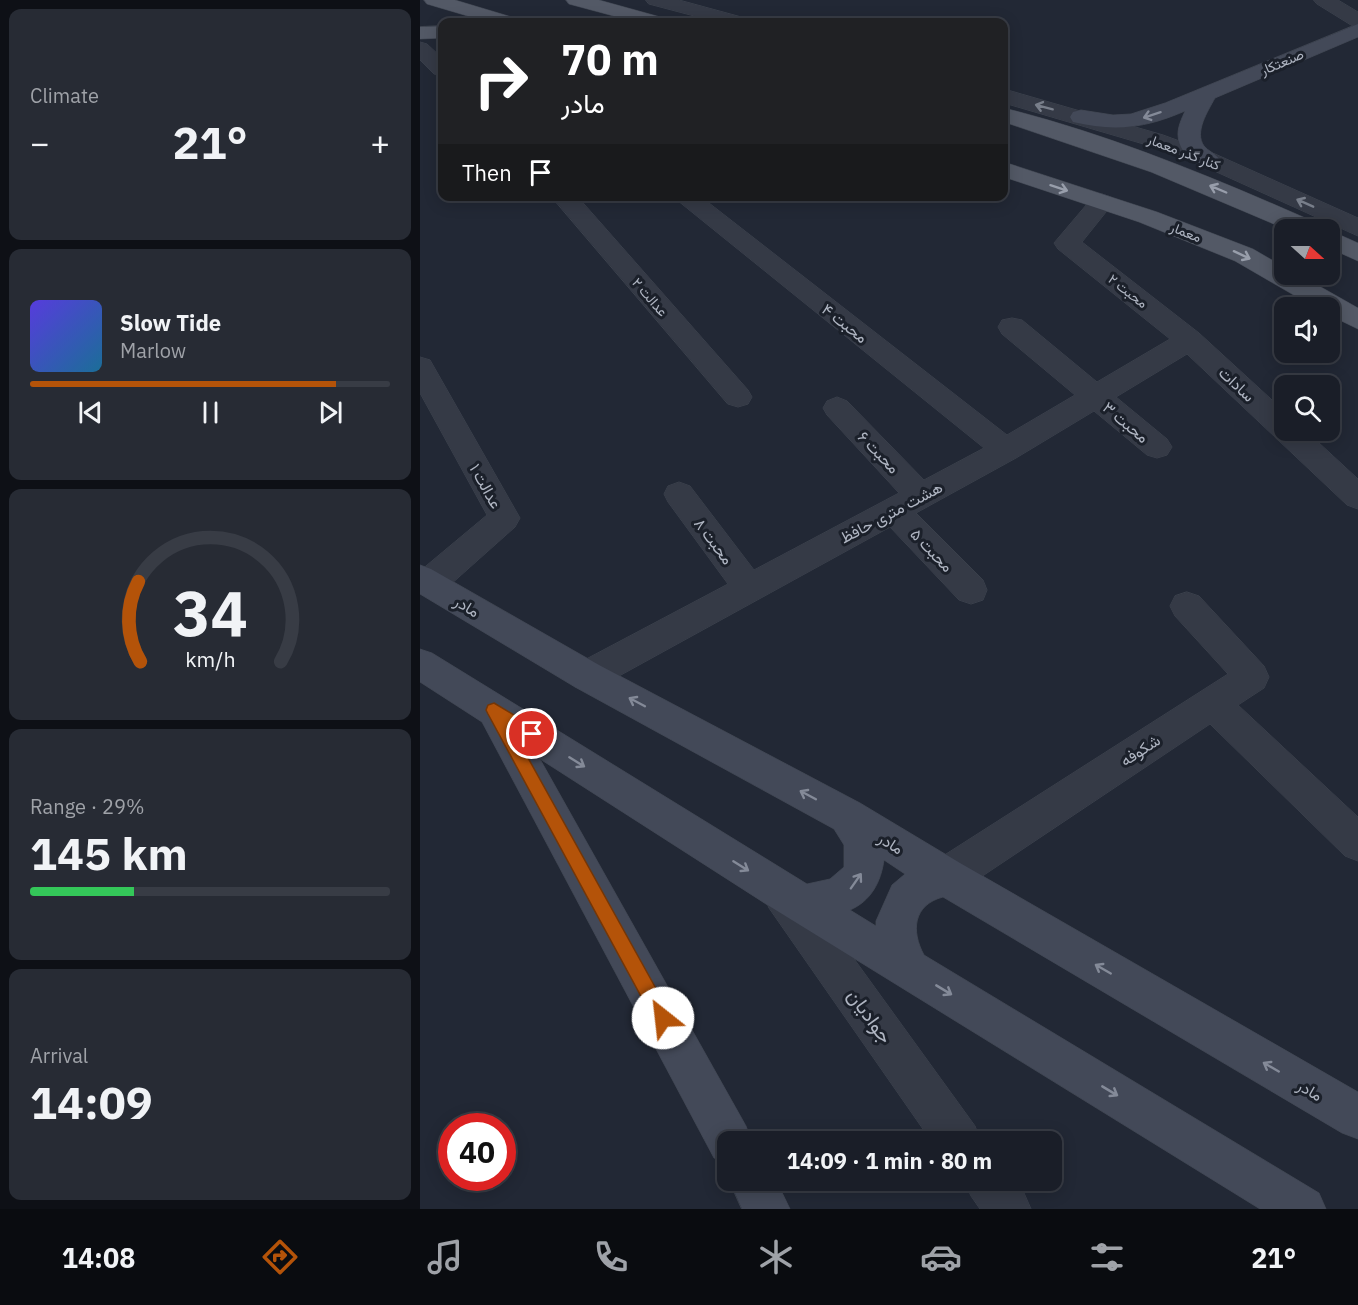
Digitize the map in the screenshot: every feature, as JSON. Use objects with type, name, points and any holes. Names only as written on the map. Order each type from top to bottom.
[{"type":"main road","points":[[434,0],[495,18]]},
{"type":"main road","points":[[576,0],[642,18]]},
{"type":"main road","points":[[420,33],[438,32]]},
{"type":"main road","points":[[1008,116],[1110,147],[1284,219]]},
{"type":"main road","name":"معمار","points":[[1008,170],[1148,217],[1244,255],[1358,320]]},
{"type":"main road","points":[[1346,223],[1358,253]]},
{"type":"street","points":[[656,0],[723,18]]},
{"type":"street","points":[[1324,0],[1358,21]]},
{"type":"street","name":"صنعتکار","points":[[1081,117],[1113,122],[1133,121],[1206,94],[1358,30]]},
{"type":"street","points":[[420,48],[438,65]]},
{"type":"street","points":[[1206,94],[1191,122],[1189,135],[1193,148],[1207,159]]},
{"type":"street","name":"کنار گذر معمار","points":[[1008,97],[1081,117],[1207,159],[1346,223]]},
{"type":"street","name":"عدالت ۲","points":[[567,201],[738,397]]},
{"type":"street","name":"محبت ۴","points":[[690,201],[1006,450]]},
{"type":"street","name":"محبت ۲","points":[[1102,202],[1067,243],[1189,340]]},
{"type":"street","name":"محبت ۳","points":[[1012,327],[1156,447]]},
{"type":"street","name":"هشت متری حافظ","points":[[587,676],[1006,450],[1189,340]]},
{"type":"street","name":"سادات","points":[[1189,340],[1274,419]]},
{"type":"street","name":"عدالت ۱","points":[[420,368],[504,518],[424,581]]},
{"type":"street","name":"محبت ۶","points":[[837,408],[921,496]]},
{"type":"street","name":"سادات","points":[[1298,441],[1358,497]]},
{"type":"street","name":"محبت ۸","points":[[679,494],[749,588]]},
{"type":"street","name":"محبت ۵","points":[[893,510],[971,590]]},
{"type":"street","name":"مادر","points":[[424,581],[587,676],[847,816],[946,877],[1358,1117]]},
{"type":"street","name":"شکوفه","points":[[946,877],[1252,677],[1187,606]]},
{"type":"street","points":[[420,664],[793,897],[1303,1209]]},
{"type":"street","points":[[1212,703],[1358,843]]},
{"type":"street","points":[[494,710],[724,1131]]},
{"type":"street","points":[[793,897],[832,900],[854,887],[866,866],[863,842],[847,816]]},
{"type":"street","points":[[909,968],[897,946],[896,921],[906,899],[924,883],[946,877]]},
{"type":"street","name":"جوادیان","points":[[793,897],[953,1131]]},
{"type":"street","points":[[758,1191],[767,1209]]},
{"type":"street","points":[[995,1191],[1008,1209]]},
{"type":"route","points":[[532,734],[494,710],[663,1018]]}]
